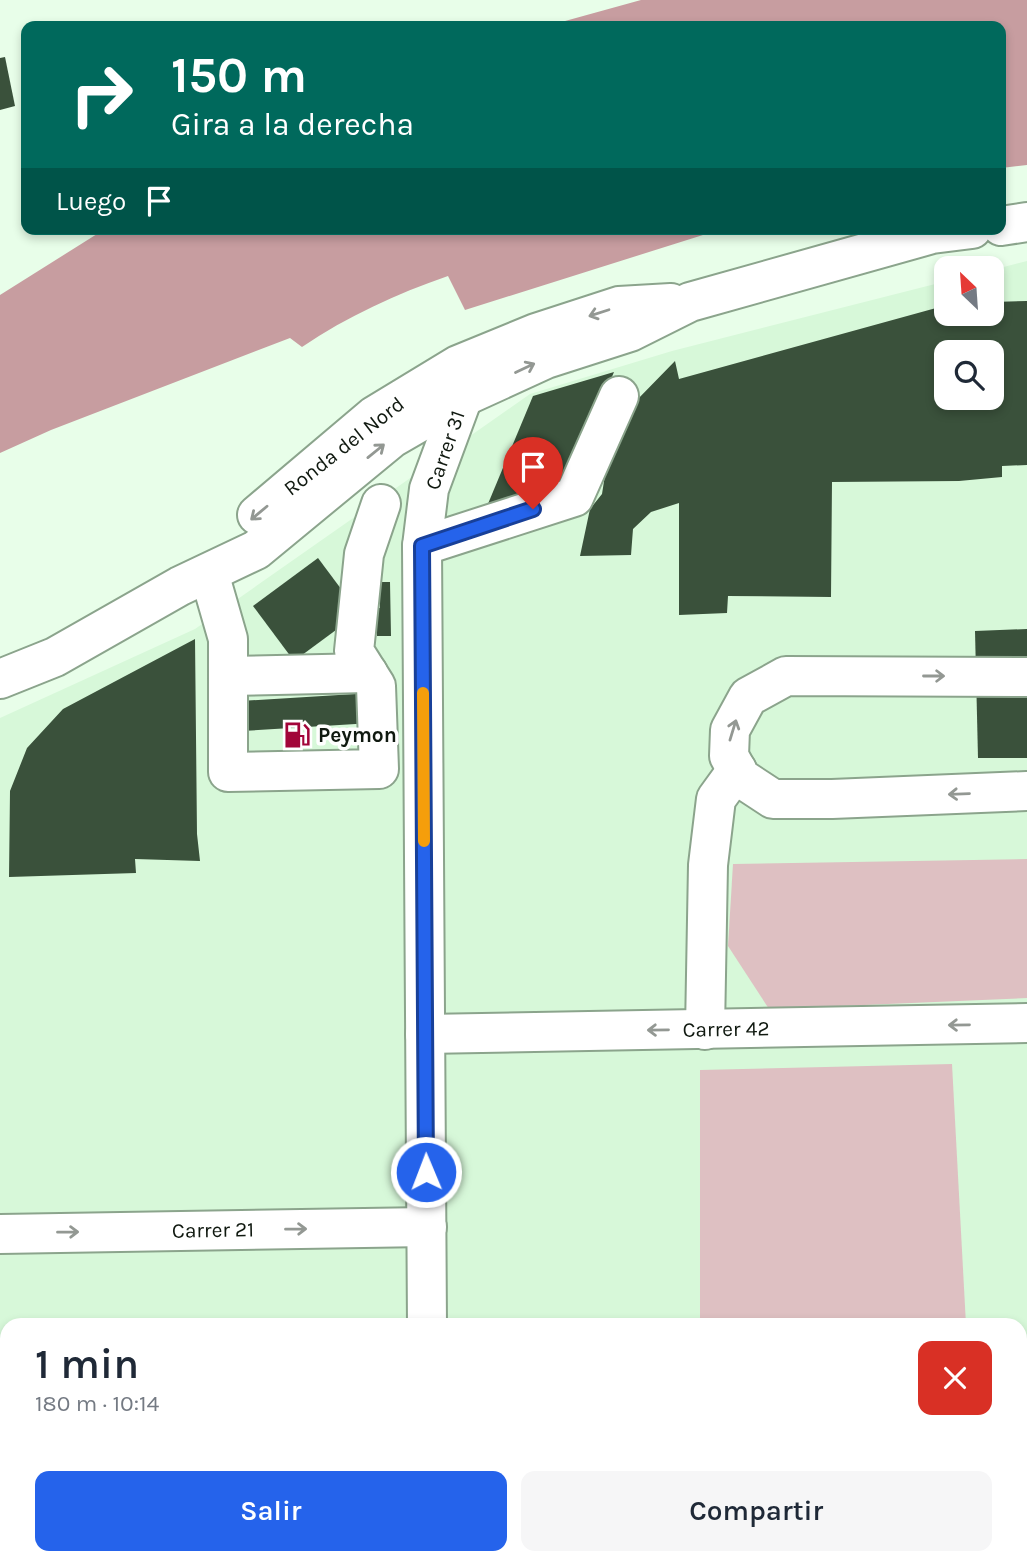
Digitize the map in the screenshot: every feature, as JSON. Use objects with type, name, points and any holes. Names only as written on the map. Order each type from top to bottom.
[{"type":"street","points":[[1006,225],[1027,222]]},
{"type":"street","name":"Ronda del Nord","points":[[0,679],[55,657],[195,580],[256,550],[392,438],[463,397],[546,359],[630,331],[691,302],[928,235]]},
{"type":"street","name":"Ronda del Nord","points":[[195,580],[241,528],[374,416],[458,365],[536,333],[619,306],[691,302]]},
{"type":"street","points":[[338,482],[381,503],[422,546],[574,497],[619,396]]},
{"type":"street","name":"Carrer 31","points":[[428,1318],[422,546],[429,489],[463,397]]},
{"type":"street","points":[[195,580],[228,639],[228,772],[379,769],[376,686],[354,650],[364,554],[381,503]]},
{"type":"street","points":[[228,676],[368,673]]},
{"type":"street","points":[[1027,677],[786,676],[748,697],[730,730],[729,756],[741,778],[773,799],[1027,792]]},
{"type":"street","points":[[705,1030],[708,865],[716,799],[737,770]]},
{"type":"street","name":"Carrer 42","points":[[425,1034],[1027,1023]]},
{"type":"street","name":"Carrer 21","points":[[0,1234],[427,1227]]},
{"type":"shaded area","points":[[641,0],[1027,0],[1027,165],[1006,167],[1006,21],[565,21]]},
{"type":"shaded area","points":[[95,235],[703,235],[465,310],[448,276],[373,307],[302,347],[290,338],[51,430],[0,453],[0,295]]},
{"type":"shaded area","points":[[1027,261],[1027,1318],[0,1318],[0,718],[195,629],[530,394],[672,351],[934,284],[934,326],[1004,326],[1004,267]]},
{"type":"shaded area","points":[[1027,859],[1027,998],[769,1009],[728,946],[733,864]]},
{"type":"shaded area","points":[[952,1064],[966,1318],[700,1318],[700,1070]]},
{"type":"building","points":[[5,57],[15,106],[0,110],[0,58]]},
{"type":"building","points":[[1027,301],[1027,465],[1002,466],[1002,477],[959,481],[832,482],[831,597],[728,596],[727,613],[679,615],[679,503],[651,512],[633,529],[631,555],[580,556],[590,509],[602,494],[610,443],[635,402],[675,361],[679,379],[934,309],[934,326],[1004,326],[1004,302]]},
{"type":"building","points":[[614,372],[565,490],[485,511],[533,396]]},
{"type":"building","points":[[318,558],[359,613],[294,661],[253,606]]},
{"type":"building","points":[[380,582],[390,582],[391,636],[377,636],[376,608],[380,608]]},
{"type":"building","points":[[1027,629],[1027,758],[978,758],[975,631]]},
{"type":"building","points":[[195,639],[197,834],[200,861],[135,859],[136,873],[9,877],[10,791],[27,748],[63,709]]},
{"type":"building","points":[[371,693],[372,723],[242,731],[240,701]]},
{"type":"slow traffic","points":[[423,693],[424,841]]},
{"type":"place","name":"Peymon","points":[[297,735]]},
{"type":"route","points":[[426,1172],[422,546],[533,509]]}]
